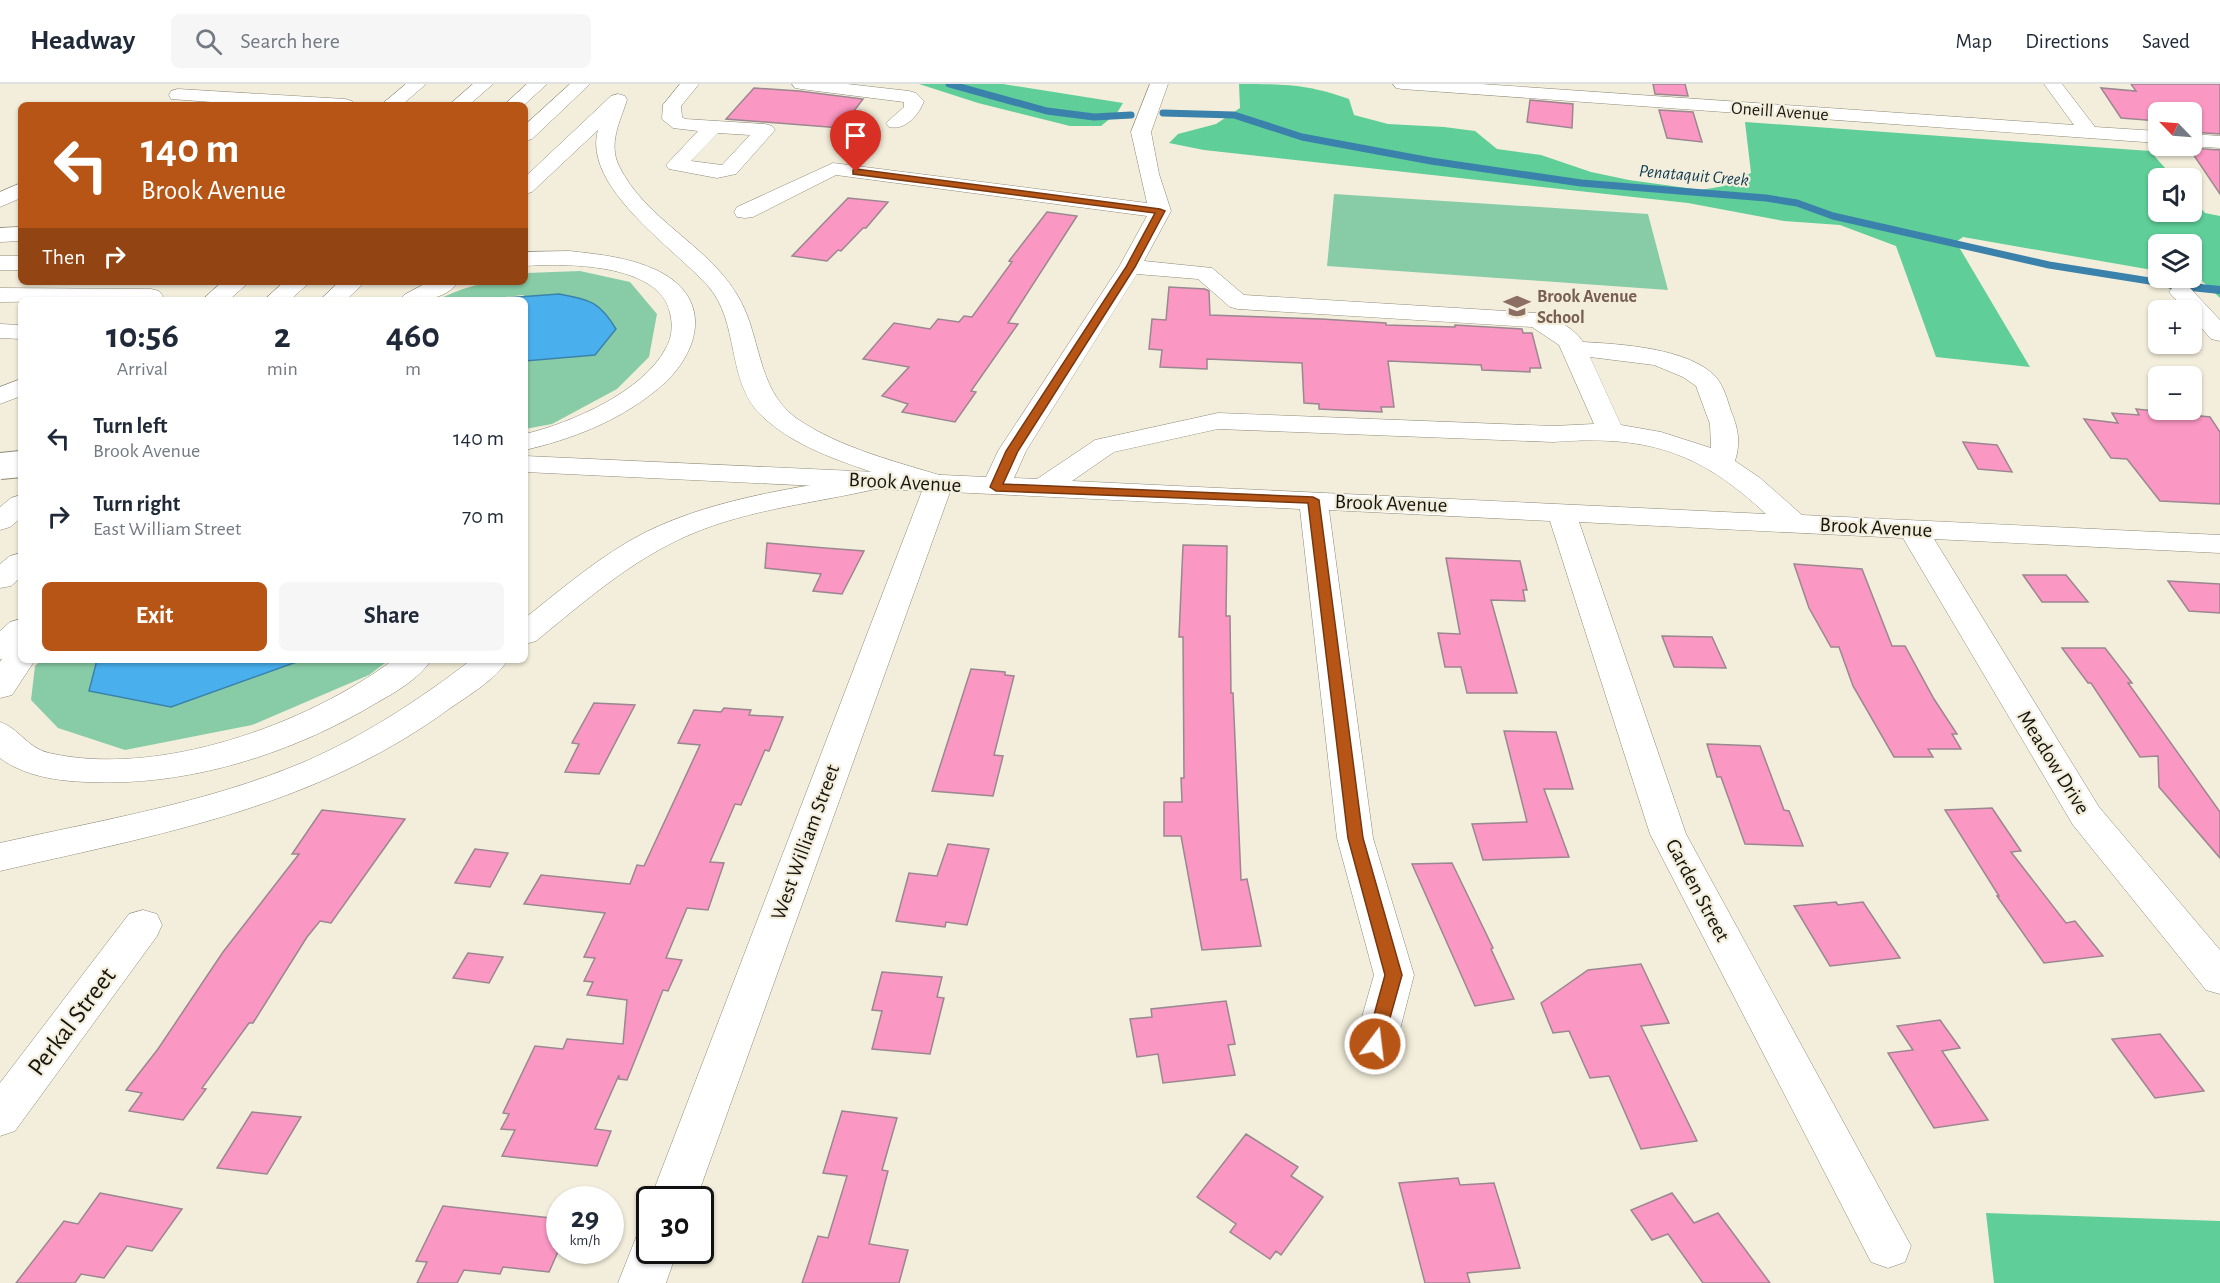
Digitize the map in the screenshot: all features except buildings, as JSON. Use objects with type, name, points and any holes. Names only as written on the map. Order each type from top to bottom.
[{"type":"main road","points":[[167,102],[197,84]]},
{"type":"main road","points":[[393,102],[412,84]]},
{"type":"main road","points":[[462,102],[484,84]]},
{"type":"main road","points":[[517,102],[538,84]]},
{"type":"main road","points":[[531,129],[581,84]]},
{"type":"main road","points":[[531,129],[595,84]]},
{"type":"main road","points":[[690,84],[672,105],[672,119],[680,124],[713,127]]},
{"type":"main road","points":[[801,84],[909,97],[915,102],[912,109],[896,123]]},
{"type":"main road","points":[[996,487],[1012,451],[1130,267],[1160,211],[1149,174],[1141,132],[1154,84]]},
{"type":"main road","name":"Oneill Avenue","points":[[1402,84],[1608,91],[2148,136]]},
{"type":"main road","points":[[2053,84],[2090,133]]},
{"type":"main road","points":[[528,185],[626,92]]},
{"type":"main road","points":[[626,92],[605,141],[604,150],[610,169],[628,195],[726,293],[737,316],[753,378],[765,404],[784,423],[813,439],[939,484]]},
{"type":"main road","points":[[178,95],[295,102]]},
{"type":"main road","points":[[2202,141],[2220,142]]},
{"type":"main road","points":[[745,212],[833,169],[1160,211]]},
{"type":"main road","points":[[0,234],[18,234]]},
{"type":"main road","points":[[528,259],[584,258],[609,262],[642,272],[673,294],[682,308],[686,325],[680,345],[670,362],[641,390],[608,411],[575,427],[528,441]]},
{"type":"main road","points":[[0,263],[18,263]]},
{"type":"main road","points":[[1130,267],[1204,273],[1238,302],[1538,320],[1570,341],[1611,432]]},
{"type":"main road","points":[[218,297],[233,285]]},
{"type":"main road","points":[[280,297],[294,285]]},
{"type":"main road","points":[[336,297],[350,285]]},
{"type":"main road","points":[[396,297],[410,285]]},
{"type":"main road","points":[[418,297],[440,285]]},
{"type":"main road","points":[[2181,292],[2220,334]]},
{"type":"main road","points":[[0,295],[156,293]]},
{"type":"main road","points":[[0,332],[18,332]]},
{"type":"main road","points":[[1573,348],[1625,352],[1657,358],[1687,370],[1706,382],[1725,426],[1727,446],[1721,463]]},
{"type":"main road","points":[[0,396],[18,388]]},
{"type":"main road","points":[[1042,489],[1105,446],[1218,421],[1553,434],[1585,430],[1611,432],[1678,444],[1721,463],[1755,488],[1792,523]]},
{"type":"main road","points":[[0,466],[18,453]]},
{"type":"main road","points":[[0,466],[18,464]]},
{"type":"main road","name":"Brook Avenue","points":[[528,464],[1561,511],[2220,544]]},
{"type":"main road","points":[[528,632],[612,566],[671,532],[725,512],[874,481]]},
{"type":"main road","name":"West William Street","points":[[678,1186],[939,484]]},
{"type":"main road","points":[[1313,500],[1355,838],[1394,975],[1375,1044]]},
{"type":"main road","points":[[0,521],[18,506]]},
{"type":"main road","name":"Garden Street","points":[[1561,511],[1668,834],[1888,1246]]},
{"type":"main road","name":"Meadow Drive","points":[[1913,529],[2086,816],[2220,978]]},
{"type":"main road","points":[[0,579],[18,564]]},
{"type":"main road","points":[[0,649],[18,632]]},
{"type":"main road","points":[[0,687],[18,660]]},
{"type":"main road","points":[[0,734],[14,752],[24,758],[57,767],[124,771],[174,766],[263,742],[319,720],[371,692],[411,663]]},
{"type":"main road","points":[[0,857],[217,805],[296,778],[349,755],[409,721],[488,663]]},
{"type":"main road","name":"Perkal Street","points":[[0,1117],[142,925]]},
{"type":"main road","points":[[642,1283],[649,1264]]},
{"type":"green space","points":[[919,84],[1003,84],[1123,103],[1117,113],[1101,126],[1070,126],[978,103]]},
{"type":"green space","points":[[1239,84],[1283,85],[1320,90],[1349,99],[1354,115],[1388,124],[1475,131],[1497,149],[1541,155],[1591,172],[1629,180],[1701,190],[1724,186],[1751,173],[1745,122],[2148,151],[2148,156],[2154,156],[2165,168],[2148,168],[2148,222],[2202,222],[2202,210],[2205,213],[2220,216],[2220,298],[2202,281],[2202,234],[2148,234],[2148,269],[1963,237],[1956,242],[2030,367],[1936,357],[1896,246],[1840,225],[1784,221],[1688,203],[1204,150],[1169,143],[1178,134],[1216,124],[1240,108]]},
{"type":"green space","points":[[1334,194],[1648,214],[1668,290],[1327,266]]},
{"type":"green space","points":[[580,271],[630,282],[657,314],[649,357],[617,389],[552,424],[528,428],[528,361],[595,355],[523,295],[444,297],[479,285],[528,285],[528,273]]},
{"type":"green space","points":[[38,663],[385,663],[369,675],[252,725],[125,750],[58,728],[31,700],[35,666]]},
{"type":"green space","points":[[1986,1213],[2220,1221],[2220,1283],[1994,1283]]},
{"type":"water","points":[[559,294],[586,300],[599,307],[616,329],[595,355],[528,361],[528,297],[518,297]]},
{"type":"water","points":[[96,663],[294,663],[171,707],[89,691]]},
{"type":"waterway","name":"Penataquit Creek","points":[[949,84],[1047,111],[1094,117],[1131,115]]},
{"type":"waterway","name":"Penataquit Creek","points":[[1163,113],[1234,115],[1302,137],[1431,161],[1581,183],[1766,198],[1797,203],[1833,216],[2049,265],[2148,281]]},
{"type":"waterway","name":"Penataquit Creek","points":[[2200,288],[2220,290]]},
{"type":"place","name":"Brook Avenue School","points":[[1517,306]]},
{"type":"route","points":[[856,172],[1160,211],[1130,267],[1012,451],[999,475],[996,487],[1313,500],[1355,838],[1394,975],[1375,1044]]}]
